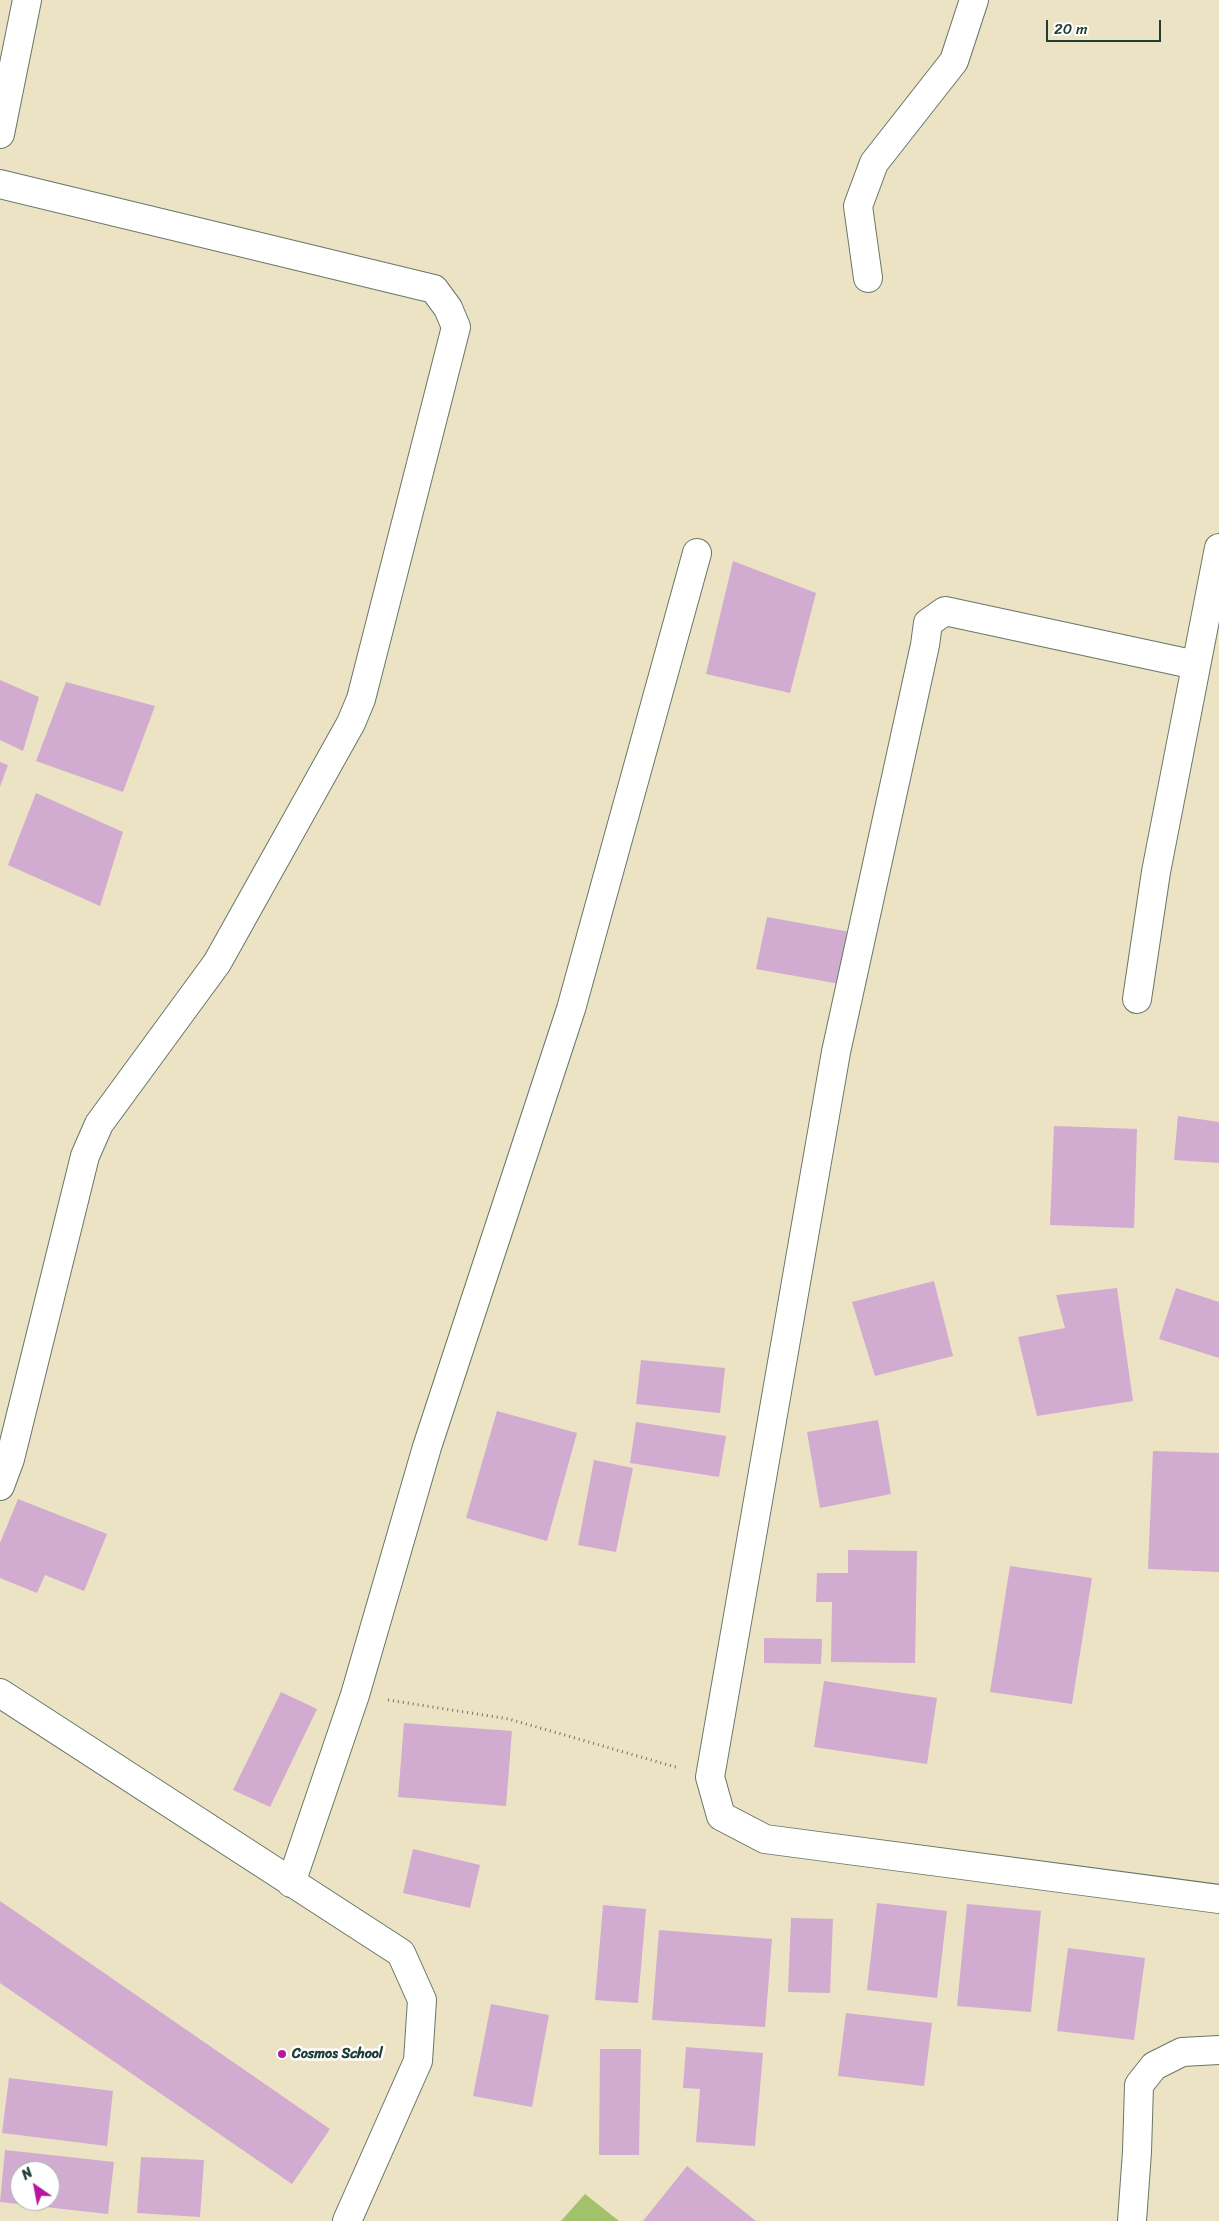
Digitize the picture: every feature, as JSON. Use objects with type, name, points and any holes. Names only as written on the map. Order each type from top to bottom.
[{"type":"street","points":[[0,134],[27,0]]},
{"type":"street","points":[[868,278],[858,206],[874,163],[954,61],[974,0]]},
{"type":"street","points":[[0,184],[434,289],[448,308],[456,327],[361,699],[351,723],[217,963],[99,1124],[85,1156],[10,1459],[0,1486]]},
{"type":"street","points":[[1137,998],[1156,872],[1219,548]]},
{"type":"street","points":[[292,1883],[356,1695],[427,1447],[571,1009],[696,553]]},
{"type":"street","points":[[1196,665],[944,610],[928,623],[925,645],[836,1052],[710,1777],[720,1816],[765,1839],[1219,1898]]},
{"type":"street","points":[[0,1693],[401,1953],[422,2000],[418,2061],[347,2221]]},
{"type":"street","points":[[1132,2221],[1138,2152],[1139,2084],[1154,2066],[1182,2052],[1219,2050]]},
{"type":"path","points":[[356,1695],[509,1719],[710,1777]]},
{"type":"green space","points":[[585,2194],[619,2221],[561,2221]]},
{"type":"building","points":[[733,561],[816,593],[790,693],[706,674]]},
{"type":"building","points":[[0,680],[39,697],[23,751],[0,740]]},
{"type":"building","points":[[66,682],[155,706],[123,792],[36,761]]},
{"type":"building","points":[[0,762],[8,765],[0,787]]},
{"type":"building","points":[[36,793],[123,832],[100,906],[8,865]]},
{"type":"building","points":[[767,917],[850,932],[840,984],[756,969]]},
{"type":"building","points":[[1178,1116],[1219,1122],[1219,1163],[1174,1160]]},
{"type":"building","points":[[1054,1126],[1137,1129],[1134,1228],[1050,1225]]},
{"type":"building","points":[[934,1281],[953,1356],[875,1376],[852,1302]]},
{"type":"building","points":[[1117,1288],[1133,1401],[1037,1416],[1018,1337],[1065,1328],[1056,1295]]},
{"type":"building","points":[[1176,1288],[1219,1302],[1219,1358],[1159,1339]]},
{"type":"building","points":[[641,1360],[725,1368],[720,1413],[636,1404]]},
{"type":"building","points":[[497,1411],[577,1433],[547,1541],[466,1518]]},
{"type":"building","points":[[878,1420],[891,1494],[820,1508],[807,1432]]},
{"type":"building","points":[[636,1422],[726,1436],[719,1477],[630,1463]]},
{"type":"building","points":[[1153,1451],[1219,1453],[1219,1572],[1148,1569]]},
{"type":"building","points":[[594,1460],[633,1468],[616,1552],[578,1545]]},
{"type":"building","points":[[18,1499],[107,1534],[84,1591],[45,1575],[37,1593],[0,1578],[0,1543]]},
{"type":"building","points":[[848,1550],[917,1551],[915,1663],[831,1662],[832,1602],[816,1602],[817,1573],[848,1573]]},
{"type":"building","points":[[1010,1566],[1092,1578],[1072,1704],[990,1692]]},
{"type":"building","points":[[764,1638],[822,1639],[821,1664],[764,1663]]},
{"type":"building","points":[[824,1681],[937,1698],[927,1764],[814,1747]]},
{"type":"building","points":[[281,1692],[317,1709],[270,1807],[233,1790]]},
{"type":"building","points":[[404,1723],[512,1731],[506,1806],[398,1797]]},
{"type":"building","points":[[413,1849],[480,1865],[470,1908],[403,1893]]},
{"type":"building","points":[[0,1901],[330,2129],[292,2184],[0,1983]]},
{"type":"building","points":[[877,1903],[947,1911],[937,1998],[867,1990]]},
{"type":"building","points":[[967,1904],[1041,1911],[1031,2012],[957,2006]]},
{"type":"building","points":[[603,1905],[646,1909],[638,2003],[595,2000]]},
{"type":"building","points":[[791,1918],[833,1919],[830,1993],[788,1992]]},
{"type":"building","points":[[659,1930],[772,1939],[765,2027],[652,2020]]},
{"type":"building","points":[[1068,1948],[1145,1958],[1134,2040],[1057,2031]]},
{"type":"building","points":[[491,2004],[549,2015],[532,2107],[473,2096]]},
{"type":"building","points":[[846,2013],[932,2023],[924,2086],[838,2076]]},
{"type":"building","points":[[686,2047],[763,2053],[755,2146],[696,2142],[700,2089],[683,2088]]},
{"type":"building","points":[[600,2049],[641,2049],[639,2155],[599,2155]]},
{"type":"building","points":[[9,2078],[113,2091],[107,2146],[2,2133]]},
{"type":"building","points":[[5,2150],[114,2162],[108,2214],[60,2209],[60,2161],[10,2161],[10,2203],[0,2202]]},
{"type":"building","points":[[141,2157],[204,2160],[200,2217],[137,2213]]},
{"type":"building","points":[[687,2166],[756,2221],[643,2221]]},
{"type":"place","name":"Cosmos School","points":[[282,2054]]}]
